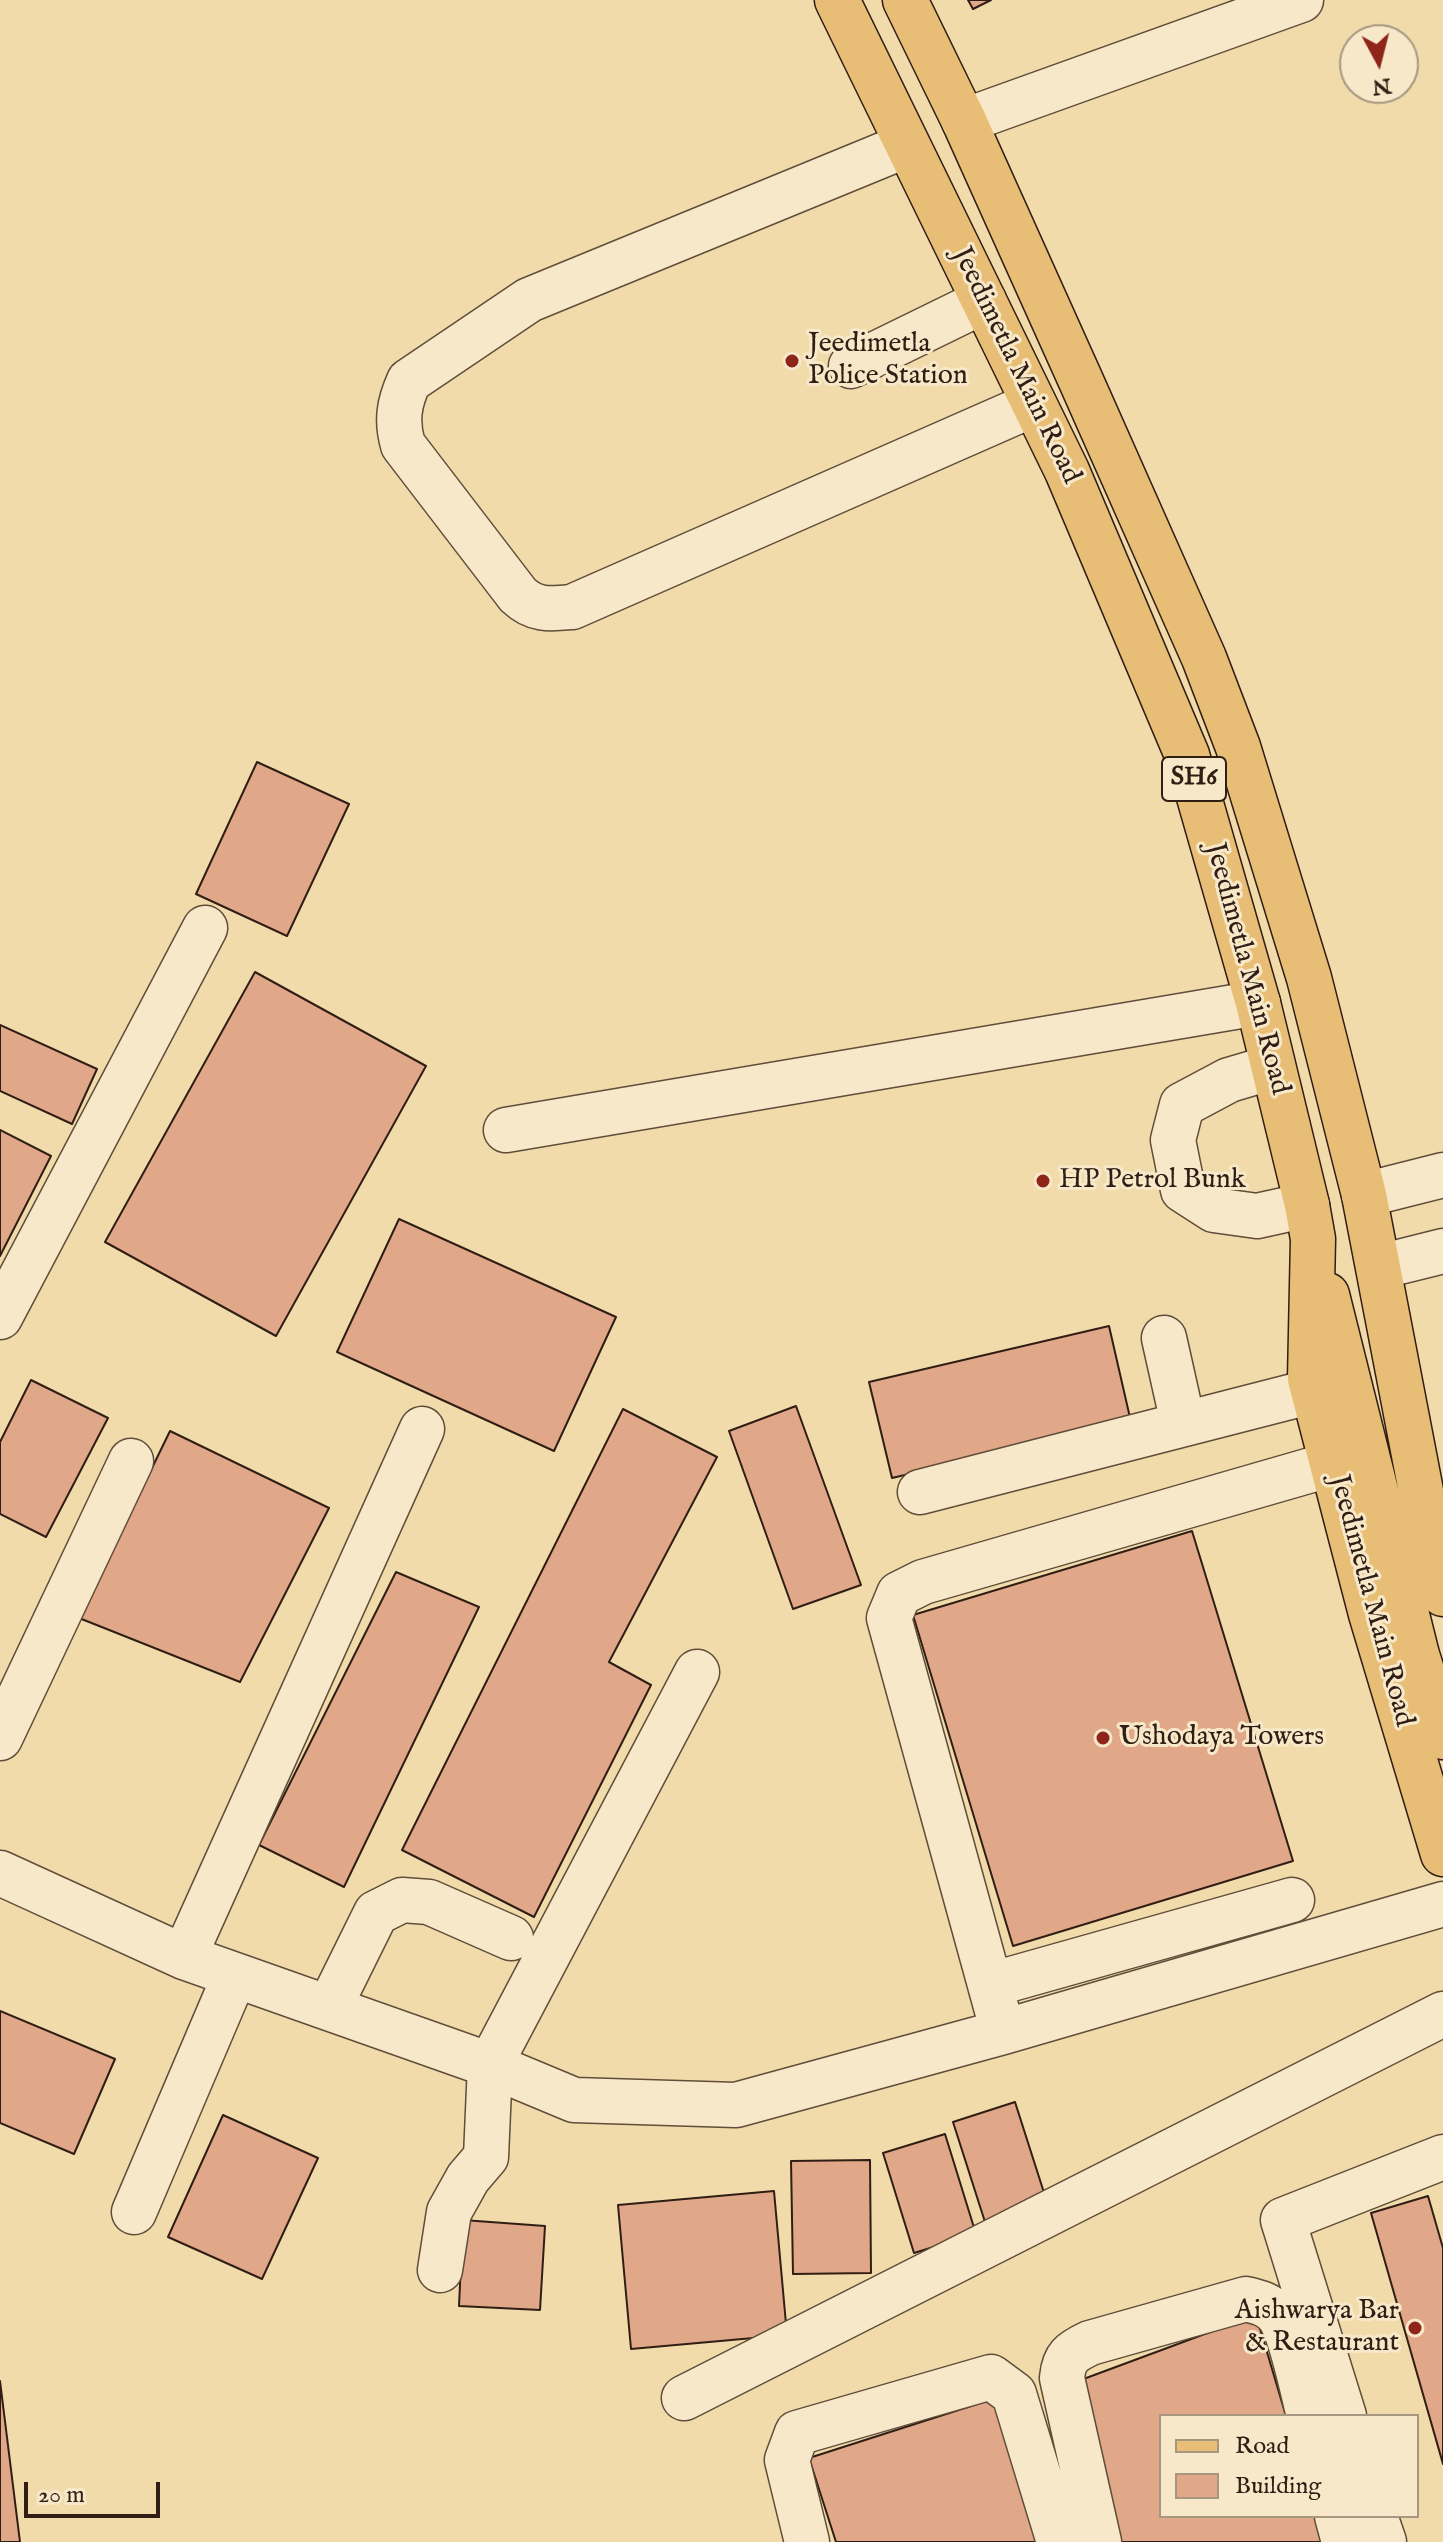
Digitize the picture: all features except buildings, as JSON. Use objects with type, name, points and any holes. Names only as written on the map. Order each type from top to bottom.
[{"type":"main road","name":"Jeedimetla Main Road","points":[[837,0],[1067,471],[1187,755],[1258,1003],[1310,1222],[1310,1379],[1371,1614],[1443,1854]]},
{"type":"main road","name":"Jeedimetla Main Road","points":[[905,0],[964,121],[1204,658],[1238,747],[1309,978],[1379,1267],[1426,1444],[1430,1577]]},
{"type":"main road","points":[[907,145],[964,121]]},
{"type":"main road","points":[[1310,1222],[1430,1577],[1430,1653],[1443,1737]]},
{"type":"street","points":[[964,121],[1301,0]]},
{"type":"street","points":[[907,145],[529,300],[409,381],[400,401],[398,428],[403,445],[518,595],[528,604],[546,610],[572,607],[1034,404]]},
{"type":"street","points":[[851,366],[984,301]]},
{"type":"street","points":[[0,1317],[205,928]]},
{"type":"street","points":[[506,1130],[1258,1003]]},
{"type":"street","points":[[1273,1067],[1229,1080],[1182,1105],[1173,1140],[1183,1190],[1214,1210],[1310,1222]]},
{"type":"street","points":[[1364,1195],[1443,1175]]},
{"type":"street","points":[[1379,1267],[1443,1251]]},
{"type":"street","points":[[1164,1338],[1183,1423]]},
{"type":"street","points":[[920,1492],[1313,1391]]},
{"type":"street","points":[[184,1957],[422,1429]]},
{"type":"street","points":[[0,1738],[131,1461]]},
{"type":"street","points":[[1003,2032],[889,1618],[899,1594],[923,1582],[1332,1464]]},
{"type":"street","points":[[440,2270],[449,2212],[468,2178],[486,2157],[490,2065],[697,1672]]},
{"type":"street","points":[[0,1873],[184,1957],[490,2065],[574,2100],[736,2105],[1003,2032],[1443,1904]]},
{"type":"street","points":[[329,2008],[376,1913],[402,1900],[429,1902],[511,1938]]},
{"type":"street","points":[[990,1985],[1292,1900]]},
{"type":"street","points":[[1107,1953],[1120,1998]]},
{"type":"street","points":[[134,2212],[235,1975]]},
{"type":"street","points":[[684,2398],[1443,2014]]},
{"type":"street","points":[[1343,2414],[1283,2220],[1443,2157]]},
{"type":"street","points":[[1099,2542],[1062,2378],[1064,2361],[1072,2351],[1090,2343],[1246,2299],[1262,2303],[1278,2315],[1287,2336],[1308,2414]]},
{"type":"street","points":[[807,2542],[787,2460],[797,2433],[991,2377],[1014,2394],[1059,2542]]},
{"type":"street","points":[[1338,2518],[1344,2542]]},
{"type":"street","points":[[1376,2518],[1384,2542]]},
{"type":"place","name":"Jeedimetla Police Station","points":[[792,361]]},
{"type":"place","name":"HP Petrol Bunk","points":[[1043,1181]]},
{"type":"place","name":"Ushodaya Towers","points":[[1103,1738]]},
{"type":"place","name":"Aishwarya Bar & Restaurant","points":[[1415,2328]]}]
